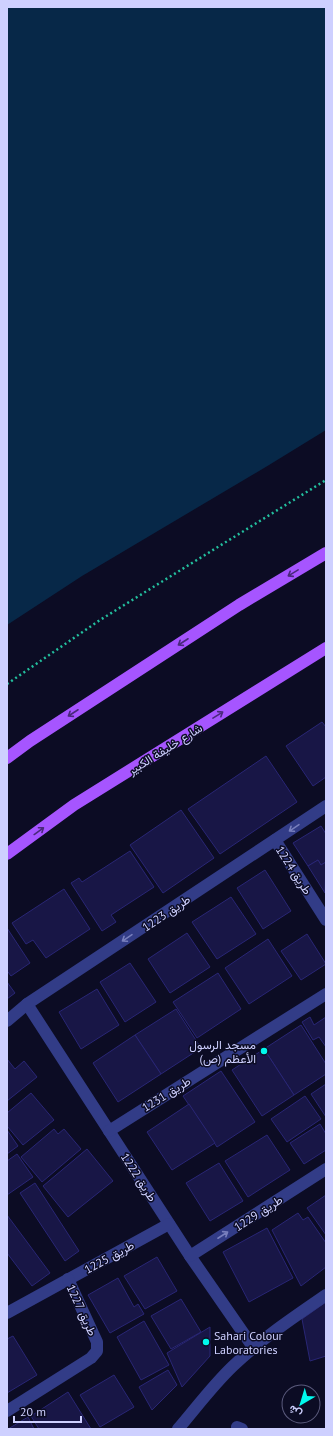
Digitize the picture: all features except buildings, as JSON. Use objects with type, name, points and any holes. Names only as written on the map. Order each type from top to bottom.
[{"type":"main road","points":[[7,758],[30,741],[239,605],[326,553]]},
{"type":"main road","name":"شارع خليفة الكبير","points":[[7,854],[74,805],[326,648]]},
{"type":"street","name":"طريق 1223","points":[[7,1021],[28,1004],[326,806]]},
{"type":"street","name":"طريق 1224","points":[[275,840],[326,920]]},
{"type":"street","name":"طريق 1231","points":[[108,1131],[326,994]]},
{"type":"street","name":"طريق 1222","points":[[28,1004],[169,1224],[253,1347]]},
{"type":"street","name":"طريق 1229","points":[[190,1256],[326,1169]]},
{"type":"street","name":"طريق 1225","points":[[7,1313],[169,1224]]},
{"type":"street","name":"طريق 1227","points":[[7,1411],[91,1358],[97,1352],[97,1342],[68,1280]]},
{"type":"street","points":[[178,1429],[232,1367],[253,1347],[326,1295]]},
{"type":"path","points":[[7,684],[100,620],[326,480]]},
{"type":"water","points":[[7,7],[326,7],[326,430],[82,576],[7,625]]},
{"type":"place","name":"مسجد الرسول الأعظم (ص)","points":[[264,1051]]},
{"type":"place","name":"Sahari Colour Laboratories","points":[[206,1342]]}]
